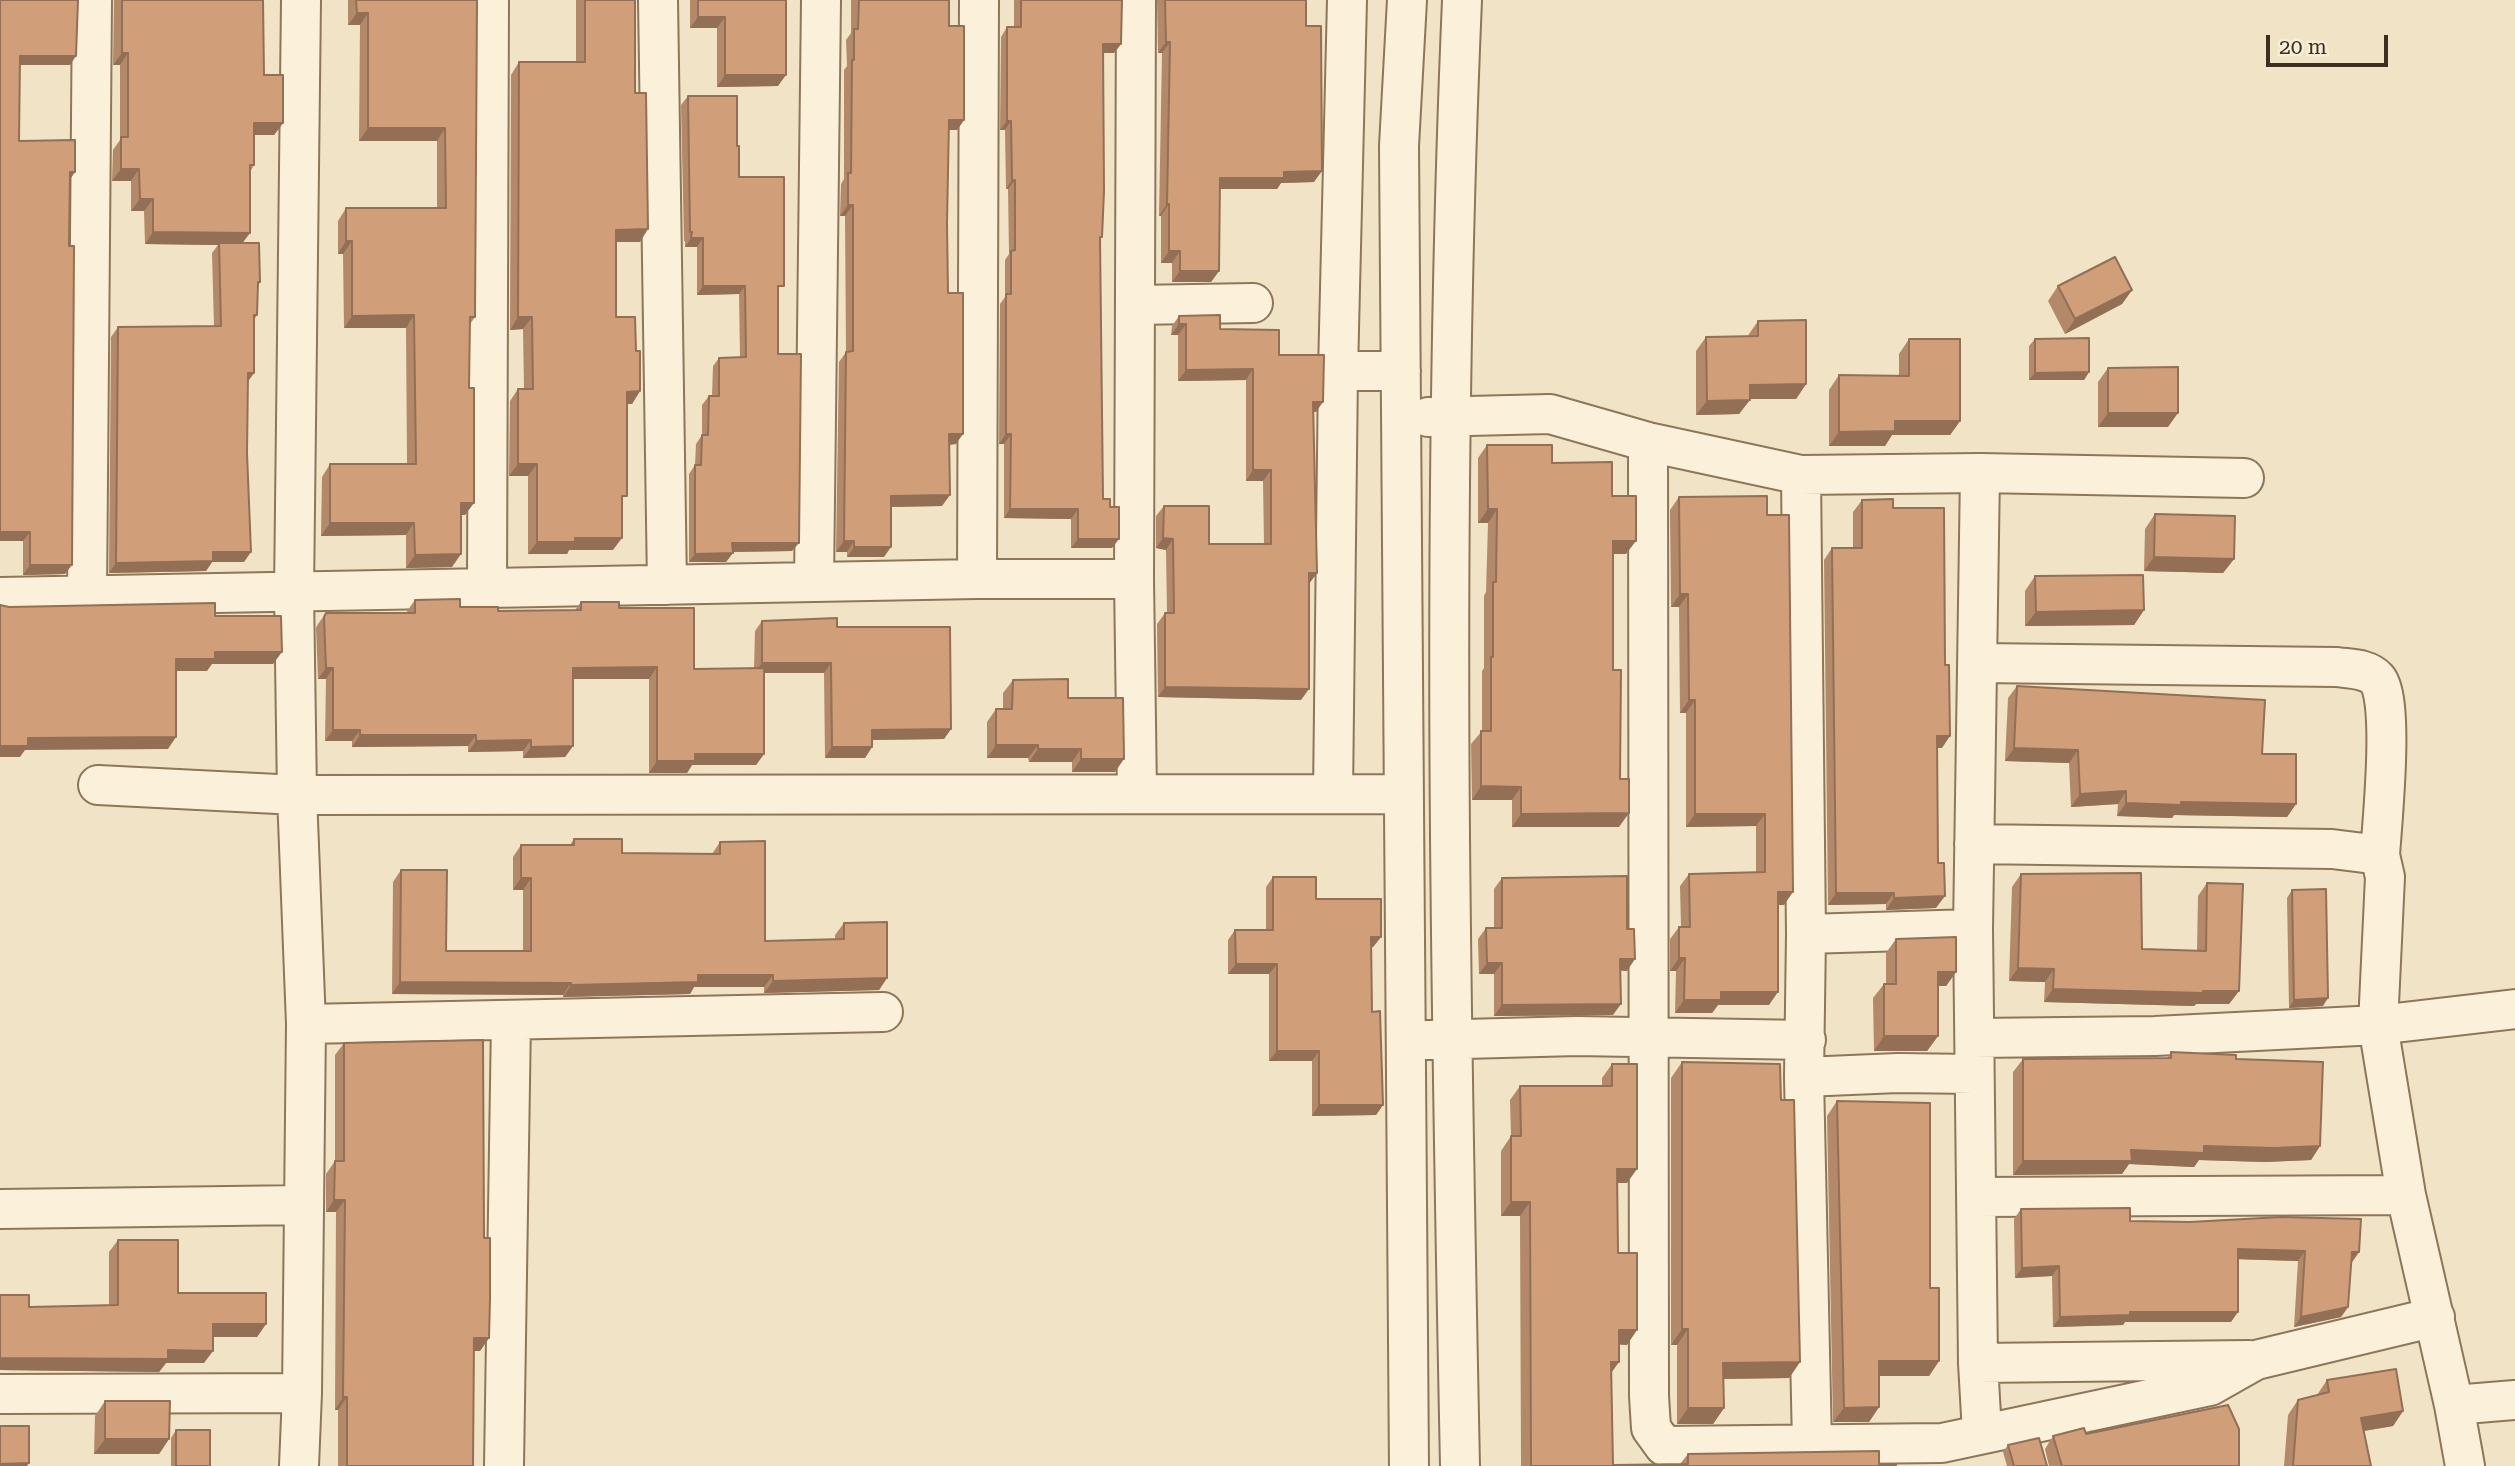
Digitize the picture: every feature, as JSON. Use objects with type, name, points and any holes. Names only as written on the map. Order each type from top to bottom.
[{"type":"street","points":[[87,596],[92,0]]},
{"type":"street","points":[[299,1466],[306,1024],[297,795],[294,592],[300,0]]},
{"type":"street","points":[[487,587],[489,0]]},
{"type":"street","points":[[658,0],[667,585]]},
{"type":"street","points":[[814,582],[821,0]]},
{"type":"street","points":[[977,579],[979,0]]},
{"type":"street","points":[[1136,0],[1134,579],[1137,794]]},
{"type":"street","points":[[1333,794],[1338,371],[1347,0]]},
{"type":"street","points":[[1406,0],[1399,146],[1409,1466]]},
{"type":"street","points":[[1460,1466],[1451,1038],[1449,745],[1451,416],[1462,0]]},
{"type":"street","points":[[1135,305],[1253,303]]},
{"type":"street","points":[[1338,371],[1401,371]]},
{"type":"street","points":[[1402,419],[1550,414],[1648,442],[1801,475],[1980,473],[2244,478]]},
{"type":"street","points":[[1648,442],[1651,1427],[1664,1446],[1942,1443],[1973,1445],[2210,1386],[2256,1360]]},
{"type":"street","points":[[1973,1445],[1978,1363],[1973,929],[1980,473]]},
{"type":"street","points":[[1801,475],[1805,1059],[1812,1444]]},
{"type":"street","points":[[0,597],[977,579],[1134,579]]},
{"type":"street","points":[[1978,663],[2337,667],[2367,671],[2378,680],[2384,702],[2386,755],[2380,855],[2385,877],[2378,1025],[2406,1195],[2435,1317],[2465,1466]]},
{"type":"street","points":[[1404,747],[1449,745]]},
{"type":"street","points":[[98,785],[297,795],[1404,794]]},
{"type":"street","points":[[1974,844],[2332,849],[2380,855]]},
{"type":"street","points":[[1806,934],[1973,929]]},
{"type":"street","points":[[1406,1042],[1451,1038],[1649,1037],[1898,1073],[1974,1056],[2155,1036],[2378,1025],[2515,1009]]},
{"type":"street","points":[[306,1024],[883,1012]]},
{"type":"street","points":[[505,1466],[511,1020]]},
{"type":"street","points":[[1976,1197],[2406,1195]]},
{"type":"street","points":[[0,1209],[304,1205]]},
{"type":"street","points":[[1978,1363],[2256,1360],[2435,1317]]},
{"type":"street","points":[[0,1394],[302,1393]]},
{"type":"street","points":[[2454,1405],[2515,1400]]},
{"type":"building","points":[[0,0],[78,0],[76,56],[20,56],[19,141],[75,140],[75,172],[70,172],[69,246],[74,246],[72,565],[30,565],[30,532],[0,532]]},
{"type":"building","points":[[122,0],[263,0],[264,75],[283,75],[283,123],[254,123],[254,165],[250,165],[250,233],[153,232],[153,199],[140,199],[139,169],[121,169],[121,137],[128,137],[128,53],[122,53]]},
{"type":"building","points":[[356,0],[477,0],[475,317],[470,317],[469,388],[474,388],[474,503],[461,503],[461,554],[415,555],[414,523],[330,523],[330,464],[416,464],[414,315],[352,316],[352,241],[346,241],[346,208],[446,208],[445,128],[368,128],[368,13],[357,13]]},
{"type":"building","points":[[585,0],[635,0],[635,93],[646,93],[648,229],[616,230],[616,317],[635,317],[636,351],[640,351],[640,391],[627,392],[627,496],[622,496],[622,538],[575,538],[575,542],[537,542],[537,464],[518,464],[518,389],[533,389],[532,317],[518,317],[519,62],[585,62]]},
{"type":"building","points":[[698,0],[786,0],[786,75],[725,75],[725,17],[698,17]]},
{"type":"building","points":[[859,0],[949,0],[949,26],[964,26],[964,120],[949,120],[947,223],[948,293],[963,293],[963,434],[949,434],[950,495],[891,496],[891,547],[854,547],[854,541],[844,541],[846,352],[853,351],[853,205],[848,205],[848,173],[851,173],[852,60],[854,29],[858,29]]},
{"type":"building","points":[[1021,0],[1122,0],[1121,44],[1103,44],[1104,191],[1100,237],[1103,499],[1110,499],[1110,507],[1119,507],[1119,539],[1078,539],[1078,509],[1010,509],[1011,434],[1006,434],[1006,294],[1011,294],[1011,251],[1015,250],[1015,180],[1012,180],[1011,121],[1007,121],[1007,27],[1021,27]]},
{"type":"building","points":[[1165,0],[1306,0],[1306,26],[1321,26],[1322,171],[1284,172],[1284,178],[1220,178],[1219,271],[1180,271],[1180,251],[1169,251],[1167,204],[1170,42],[1166,42]]},
{"type":"building","points":[[688,96],[737,96],[739,177],[784,177],[784,286],[778,286],[778,354],[801,354],[799,543],[732,543],[733,553],[695,554],[695,465],[701,465],[702,435],[708,435],[709,396],[719,396],[719,358],[746,357],[745,286],[703,286],[703,238],[691,238],[690,232]]},
{"type":"building","points":[[219,243],[259,243],[260,282],[257,315],[254,315],[254,373],[248,373],[247,453],[251,552],[213,552],[213,561],[116,563],[118,327],[221,326]]},
{"type":"building","points":[[2115,257],[2132,290],[2075,319],[2058,286]]},
{"type":"building","points":[[1220,315],[1220,329],[1279,330],[1279,355],[1324,355],[1323,402],[1313,402],[1317,573],[1309,573],[1309,689],[1165,687],[1165,613],[1174,613],[1173,539],[1163,538],[1164,506],[1209,506],[1209,544],[1271,544],[1271,470],[1253,470],[1253,369],[1186,370],[1186,324],[1179,324],[1179,316]]},
{"type":"building","points":[[1806,320],[1806,384],[1750,385],[1750,400],[1707,401],[1706,337],[1758,336],[1758,321]]},
{"type":"building","points":[[2089,338],[2089,372],[2035,373],[2035,339]]},
{"type":"building","points":[[1909,339],[1960,339],[1960,421],[1895,421],[1895,431],[1839,432],[1839,375],[1909,376]]},
{"type":"building","points":[[2178,367],[2178,413],[2108,413],[2108,368]]},
{"type":"building","points":[[1487,445],[1552,445],[1552,463],[1612,462],[1612,496],[1636,496],[1636,541],[1613,541],[1613,670],[1621,670],[1620,779],[1629,779],[1629,813],[1521,814],[1521,787],[1481,786],[1481,731],[1491,731],[1493,582],[1496,582],[1497,509],[1488,509]]},
{"type":"building","points":[[1767,496],[1767,515],[1789,515],[1793,892],[1778,892],[1778,992],[1721,992],[1721,1000],[1684,1000],[1685,958],[1679,958],[1679,927],[1690,927],[1689,874],[1765,872],[1765,814],[1695,814],[1695,700],[1689,700],[1688,594],[1680,594],[1679,497]]},
{"type":"building","points":[[1893,499],[1893,508],[1944,508],[1945,665],[1949,665],[1950,736],[1937,736],[1938,863],[1944,863],[1945,896],[1894,898],[1894,893],[1836,893],[1832,548],[1862,548],[1862,500]]},
{"type":"building","points":[[2155,514],[2235,516],[2234,559],[2154,557]]},
{"type":"building","points":[[2143,575],[2144,610],[2036,612],[2035,576]]},
{"type":"building","points":[[460,599],[460,607],[498,607],[498,611],[581,610],[581,602],[619,602],[619,608],[694,608],[694,669],[764,668],[764,754],[695,754],[695,761],[657,761],[657,667],[573,668],[573,746],[531,747],[531,740],[476,741],[476,735],[360,735],[360,730],[333,730],[333,668],[326,668],[326,613],[415,613],[415,600]]},
{"type":"building","points":[[215,603],[215,616],[281,616],[282,652],[215,652],[215,659],[176,659],[176,737],[28,738],[28,746],[0,746],[0,605]]},
{"type":"building","points":[[837,618],[837,627],[950,627],[951,729],[872,730],[872,747],[832,747],[831,663],[762,663],[762,621]]},
{"type":"building","points":[[1068,679],[1068,698],[1123,698],[1124,759],[1081,759],[1081,749],[996,745],[996,709],[1012,709],[1013,680]]},
{"type":"building","points":[[2017,686],[2265,700],[2262,754],[2296,754],[2296,804],[2126,803],[2126,791],[2080,794],[2078,750],[2014,748]]},
{"type":"building","points":[[574,839],[622,839],[622,853],[720,854],[720,842],[765,841],[765,941],[844,939],[844,923],[887,922],[887,978],[773,981],[773,975],[698,975],[698,982],[571,985],[400,982],[401,870],[447,870],[446,951],[531,951],[531,878],[521,878],[521,845],[574,845]]},
{"type":"building","points":[[2141,873],[2142,949],[2206,951],[2207,883],[2243,884],[2239,991],[2203,993],[2053,989],[2054,969],[2018,968],[2021,874]]},
{"type":"building","points":[[1627,876],[1627,929],[1634,929],[1635,959],[1620,959],[1621,1004],[1502,1005],[1502,963],[1487,963],[1486,928],[1502,928],[1502,878]]},
{"type":"building","points":[[1273,877],[1316,877],[1316,899],[1381,899],[1381,937],[1371,937],[1372,1012],[1380,1011],[1383,1105],[1319,1105],[1319,1051],[1277,1051],[1277,964],[1236,964],[1235,930],[1273,930]]},
{"type":"building","points":[[2326,889],[2328,998],[2294,1000],[2292,890]]},
{"type":"building","points":[[1956,937],[1956,972],[1938,972],[1938,1036],[1884,1036],[1884,984],[1896,984],[1896,939]]},
{"type":"building","points":[[483,1040],[484,1238],[490,1238],[490,1299],[489,1338],[474,1338],[473,1466],[347,1466],[347,1397],[343,1397],[345,1200],[334,1200],[335,1161],[344,1161],[344,1043]]},
{"type":"building","points":[[2171,1052],[2236,1055],[2236,1059],[2323,1062],[2320,1146],[2204,1146],[2204,1153],[2131,1150],[2132,1161],[2023,1161],[2023,1059],[2171,1058]]},
{"type":"building","points":[[1682,1062],[1780,1064],[1781,1100],[1794,1100],[1800,1362],[1723,1363],[1724,1408],[1688,1408],[1688,1329],[1682,1329]]},
{"type":"building","points":[[1612,1064],[1637,1064],[1637,1169],[1617,1169],[1618,1253],[1637,1253],[1637,1330],[1619,1330],[1619,1362],[1611,1362],[1613,1465],[1688,1464],[1688,1454],[1879,1451],[1879,1465],[1896,1466],[1531,1466],[1530,1202],[1511,1202],[1511,1136],[1521,1136],[1520,1086],[1612,1086]]},
{"type":"building","points":[[1837,1101],[1930,1103],[1930,1288],[1939,1288],[1939,1361],[1879,1361],[1879,1407],[1844,1408]]},
{"type":"building","points":[[2130,1208],[2130,1221],[2190,1222],[2281,1217],[2361,1219],[2359,1252],[2352,1252],[2348,1307],[2301,1317],[2305,1251],[2238,1249],[2238,1312],[2130,1312],[2130,1315],[2060,1317],[2059,1266],[2022,1268],[2021,1209]]},
{"type":"building","points":[[118,1240],[178,1240],[178,1293],[266,1293],[266,1324],[213,1324],[213,1351],[168,1350],[168,1359],[0,1358],[0,1295],[29,1295],[29,1307],[118,1305]]},
{"type":"building","points":[[2396,1369],[2403,1411],[2361,1418],[2371,1466],[2293,1466],[2298,1400],[2329,1392],[2327,1380]]},
{"type":"building","points":[[105,1401],[170,1401],[169,1439],[105,1439]]},
{"type":"building","points":[[2228,1405],[2239,1429],[2239,1466],[2062,1466],[2053,1436],[2084,1428],[2086,1434]]},
{"type":"building","points":[[0,1426],[29,1426],[29,1463],[0,1464]]},
{"type":"building","points":[[176,1430],[210,1430],[210,1466],[176,1466]]},
{"type":"building","points":[[2039,1438],[2047,1466],[2014,1466],[2008,1445]]}]
